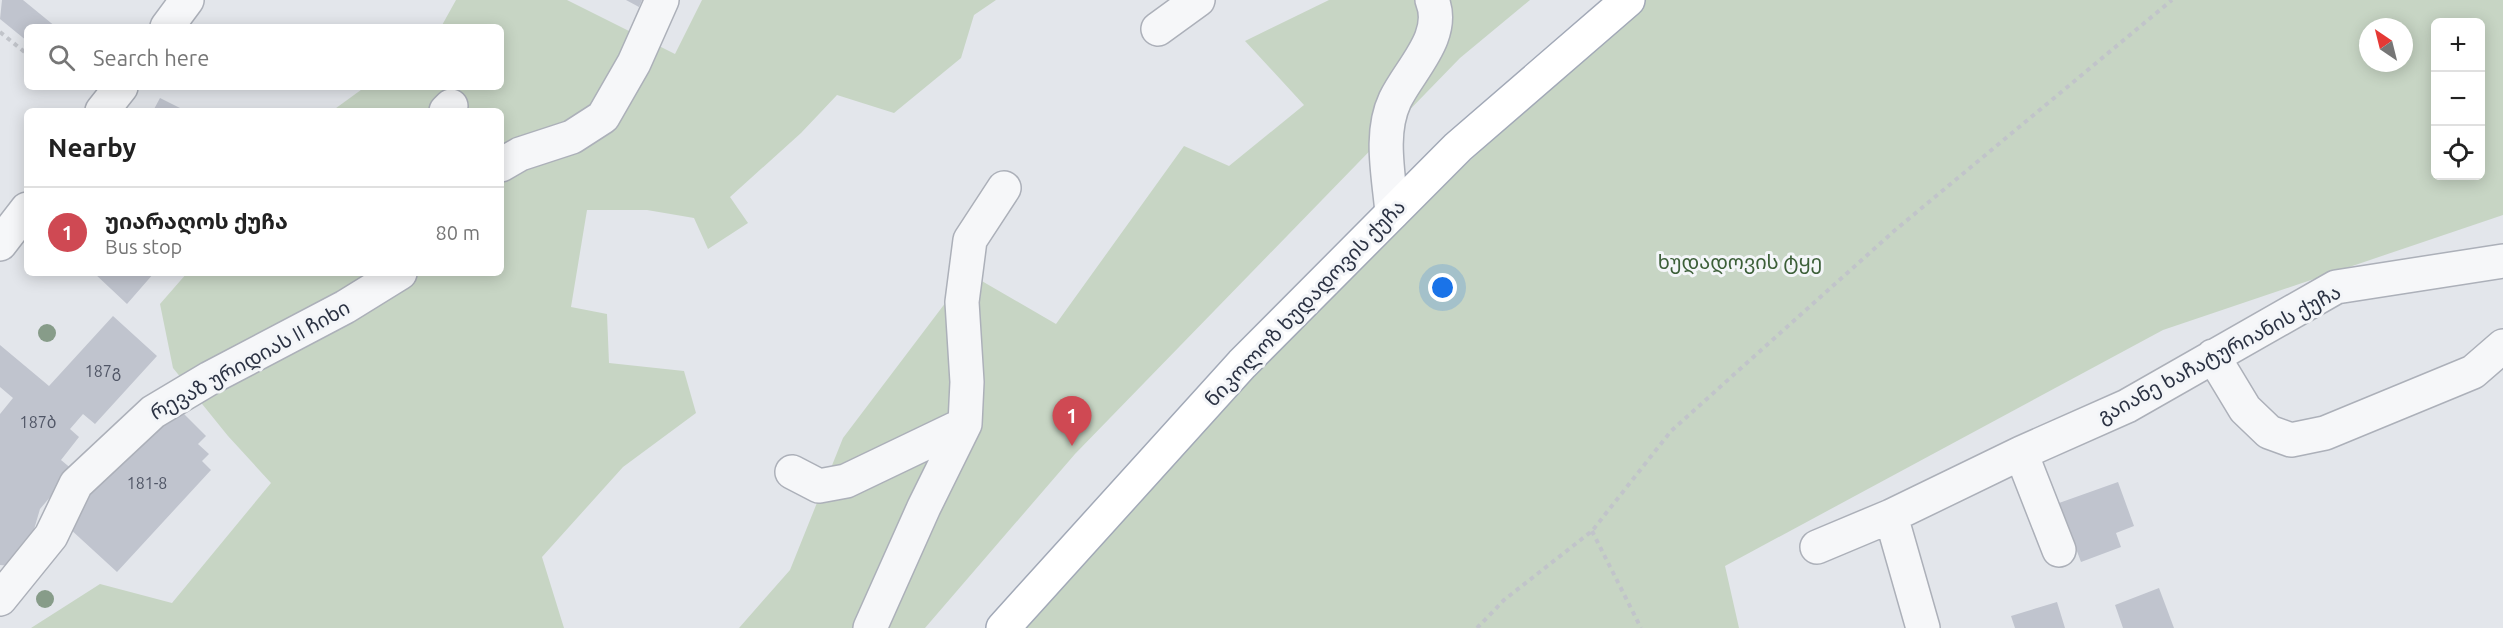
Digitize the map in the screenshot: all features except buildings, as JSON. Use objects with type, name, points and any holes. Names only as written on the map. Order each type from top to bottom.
[{"type":"main road","name":"ნიკოლოზ ხუდადოვის ქუჩა","points":[[1003,628],[1242,364],[1392,213],[1458,147],[1628,0]]},
{"type":"street","points":[[169,24],[187,0]]},
{"type":"street","points":[[504,163],[520,154],[572,137],[603,117],[634,63],[662,0]]},
{"type":"street","points":[[1158,29],[1198,0]]},
{"type":"street","points":[[1392,213],[1386,123],[1396,99],[1424,53],[1437,23],[1432,0]]},
{"type":"street","points":[[104,108],[119,90]]},
{"type":"street","points":[[870,628],[924,507],[965,424],[967,382],[962,302],[970,240],[1004,188]]},
{"type":"street","points":[[0,244],[24,213]]},
{"type":"street","name":"გაიანე ხაჩატურიანის ქუჩა","points":[[1816,547],[1891,516],[2020,453],[2127,406],[2336,287],[2503,261]]},
{"type":"street","name":"რევაზ ურიდიას II ჩიხი","points":[[0,598],[51,536],[76,484],[153,412],[210,378],[345,307],[392,276]]},
{"type":"street","points":[[2213,356],[2245,409],[2269,432],[2291,440],[2325,433],[2473,372],[2503,345]]},
{"type":"street","points":[[792,472],[819,486],[846,481],[965,424]]},
{"type":"street","points":[[2020,453],[2059,550]]},
{"type":"street","points":[[1891,516],[1923,628]]},
{"type":"path","points":[[1477,628],[1504,600],[1592,531],[1671,431],[1894,231],[2172,0]]},
{"type":"path","points":[[0,32],[24,52]]},
{"type":"path","points":[[1592,531],[1641,628]]},
{"type":"green space","points":[[456,0],[567,0],[675,54],[702,0],[996,0],[974,15],[961,58],[894,113],[837,95],[801,133],[730,197],[748,223],[708,249],[694,218],[647,210],[587,210],[571,307],[607,314],[609,363],[684,371],[696,413],[623,467],[542,557],[564,628],[31,628],[100,584],[172,603],[271,483],[228,436],[173,368],[160,304],[184,276],[504,276],[504,108],[336,108],[361,90],[504,90],[504,24],[443,24]]},
{"type":"green space","points":[[1329,0],[1530,0],[1460,58],[1075,454],[925,628],[739,628],[790,570],[843,438],[968,273],[1056,324],[1184,146],[1229,166],[1304,105],[1245,41]]},
{"type":"green space","name":"ხუდადოვის ტყე","points":[[1635,0],[2503,0],[2503,215],[2163,330],[1725,566],[1739,628],[1004,628],[1234,390]]},
{"type":"place","name":"უიარაღოს ქუჩა","points":[[1072,446]]}]
